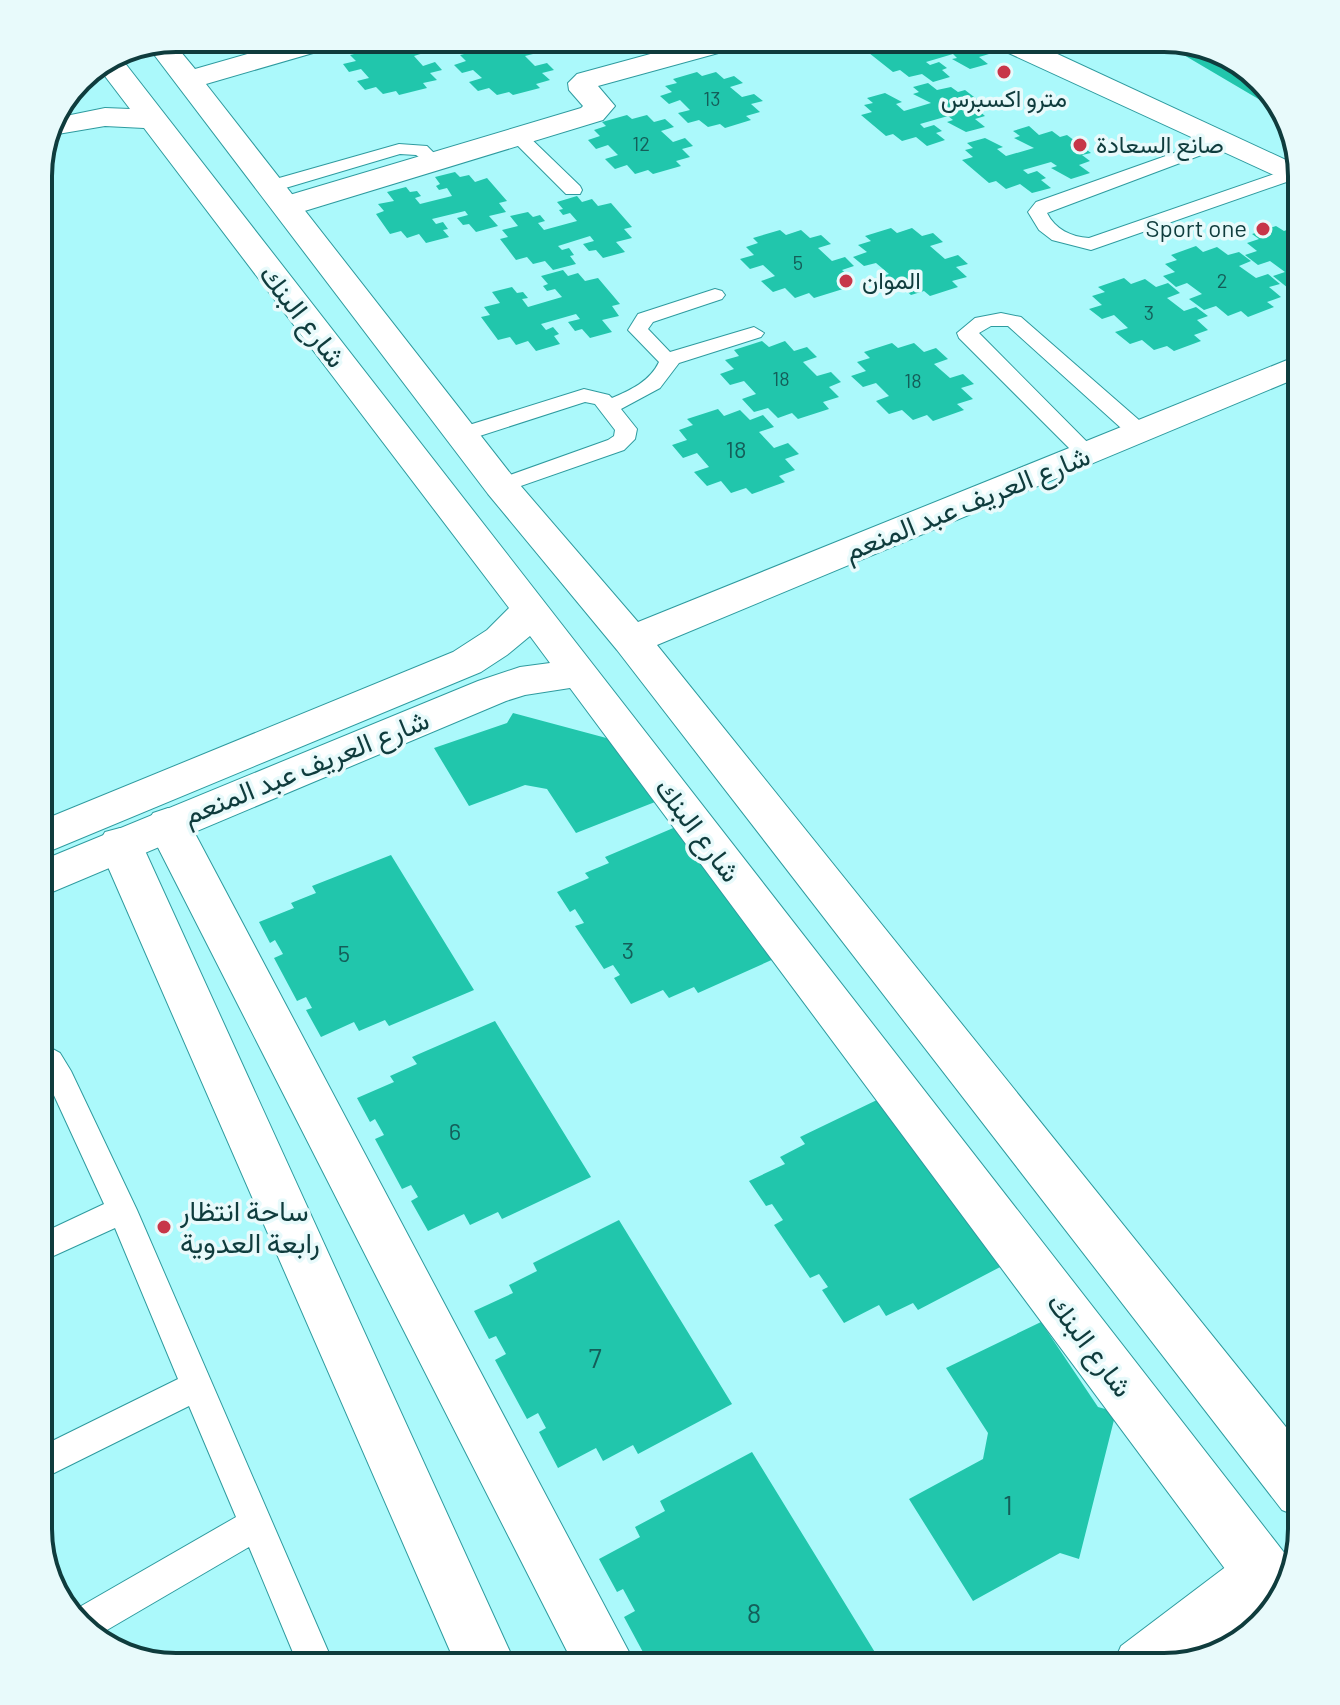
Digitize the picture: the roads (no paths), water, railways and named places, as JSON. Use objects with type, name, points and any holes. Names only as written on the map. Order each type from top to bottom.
[{"type":"street","points":[[174,61],[202,52]]},
{"type":"street","points":[[174,61],[232,52]]},
{"type":"street","points":[[632,52],[646,64]]},
{"type":"street","points":[[280,196],[434,162],[597,112],[600,106],[584,90],[583,83],[690,52]]},
{"type":"street","points":[[1029,52],[1288,173]]},
{"type":"street","points":[[1094,52],[1107,58]]},
{"type":"street","name":"شارع البنك","points":[[174,61],[501,486],[631,640],[1288,1473]]},
{"type":"street","points":[[82,96],[103,78]]},
{"type":"street","name":"شارع البنك","points":[[103,78],[151,119],[580,673],[1273,1586]]},
{"type":"street","points":[[68,116],[151,119]]},
{"type":"street","name":"شارع العريف عبد المنعم","points":[[631,640],[1288,370]]},
{"type":"street","name":"شارع العريف عبد المنعم","points":[[52,875],[168,824],[480,676],[494,647],[514,630],[529,610]]},
{"type":"street","name":"شارع العريف عبد المنعم","points":[[52,835],[480,676],[580,673]]},
{"type":"street","points":[[168,824],[600,1653]]},
{"type":"street","points":[[120,844],[481,1653]]},
{"type":"street","points":[[1165,1653],[1273,1586]]},
{"type":"lane","points":[[518,136],[573,190]]},
{"type":"lane","points":[[1222,141],[1043,206],[1037,212],[1040,220],[1065,240],[1091,244],[1288,180]]},
{"type":"lane","points":[[715,295],[641,321],[640,334],[661,356],[670,359],[754,333]]},
{"type":"lane","points":[[1088,454],[969,338],[967,333],[970,328],[994,319],[1014,321],[1139,432]]},
{"type":"lane","points":[[609,407],[648,388],[659,378],[670,359]]},
{"type":"lane","points":[[461,435],[584,395],[598,397],[626,429],[621,443],[501,486]]},
{"type":"lane","points":[[52,1064],[122,1210],[311,1653]]},
{"type":"lane","points":[[52,1243],[122,1210]]},
{"type":"lane","points":[[52,1458],[196,1386]]},
{"type":"lane","points":[[92,1620],[255,1525]]},
{"type":"place","name":"مترو اكسبرس","points":[[1004,72]]},
{"type":"place","name":"صانع السعادة","points":[[1080,145]]},
{"type":"place","name":"Sport one","points":[[1263,229]]},
{"type":"place","name":"الموان","points":[[846,281]]},
{"type":"place","name":"ساحة انتظار رابعة العدوية","points":[[164,1227]]}]
